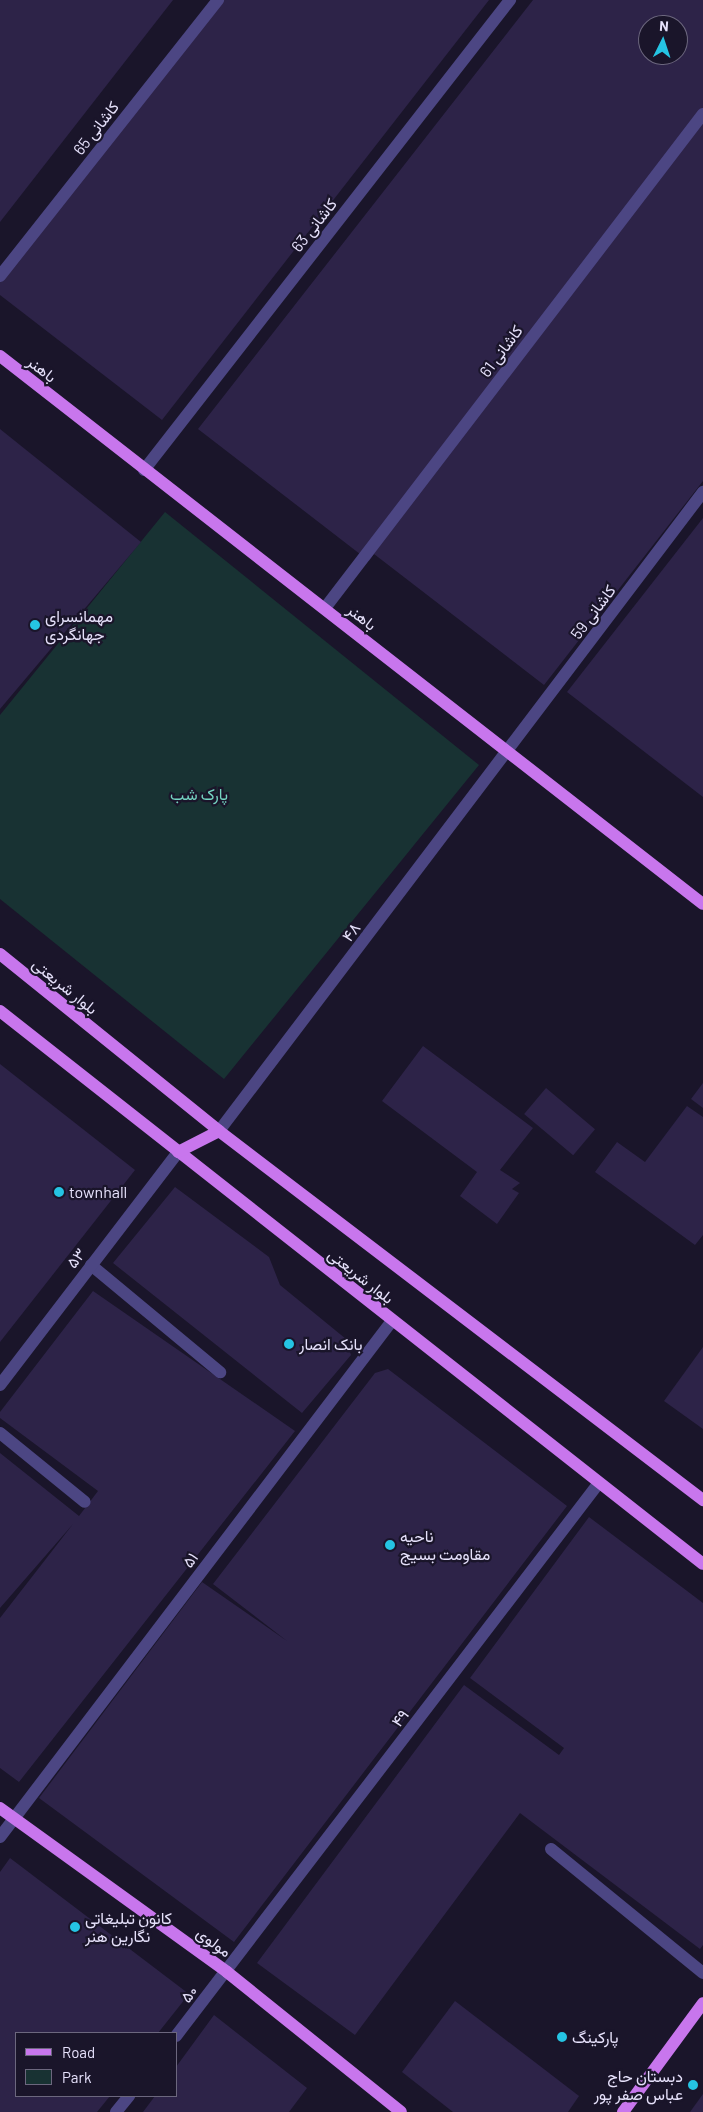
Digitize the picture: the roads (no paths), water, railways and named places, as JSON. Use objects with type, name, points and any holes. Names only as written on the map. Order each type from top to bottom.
[{"type":"main road","name":"باهنر","points":[[0,356],[703,904]]},
{"type":"main road","name":"بلوار شریعتی","points":[[0,954],[219,1131],[703,1500]]},
{"type":"main road","name":"بلوار شریعتی","points":[[0,1011],[598,1484],[703,1564]]},
{"type":"main road","points":[[178,1152],[219,1131]]},
{"type":"main road","name":"مولوی","points":[[0,1808],[228,1972],[402,2112]]},
{"type":"main road","points":[[623,2112],[703,2003]]},
{"type":"street","name":"کاشانی 65","points":[[0,276],[218,0]]},
{"type":"street","name":"کاشانی 63","points":[[144,470],[510,0]]},
{"type":"street","name":"کاشانی 61","points":[[324,608],[703,114]]},
{"type":"street","name":"کاشانی 59","points":[[508,752],[703,492]]},
{"type":"street","name":"۴۸","points":[[219,1131],[508,752]]},
{"type":"street","name":"۵۳","points":[[0,1385],[178,1152]]},
{"type":"street","points":[[91,1265],[220,1372]]},
{"type":"street","name":"۵۱","points":[[0,1837],[392,1321]]},
{"type":"street","points":[[0,1433],[85,1502]]},
{"type":"street","name":"۴۹","points":[[228,1972],[598,1484]]},
{"type":"street","points":[[551,1849],[703,1973]]},
{"type":"street","name":"۵۰","points":[[178,2034],[228,1972]]},
{"type":"street","points":[[116,2112],[128,2097]]},
{"type":"place","name":"مهمانسرای جهانگردی","points":[[35,625]]},
{"type":"place","name":"townhall","points":[[59,1192]]},
{"type":"place","name":"بانک انصار","points":[[289,1344]]},
{"type":"place","name":"ناحیه مقاومت بسیج","points":[[390,1545]]},
{"type":"place","name":"کانون تبلیغاتی نگارین هنر","points":[[75,1927]]},
{"type":"place","name":"پارکینگ","points":[[562,2037]]},
{"type":"place","name":"دبستان حاج عباس صفر پور","points":[[693,2085]]},
{"type":"park label","name":"پارک شب","points":[[199,794]]}]
